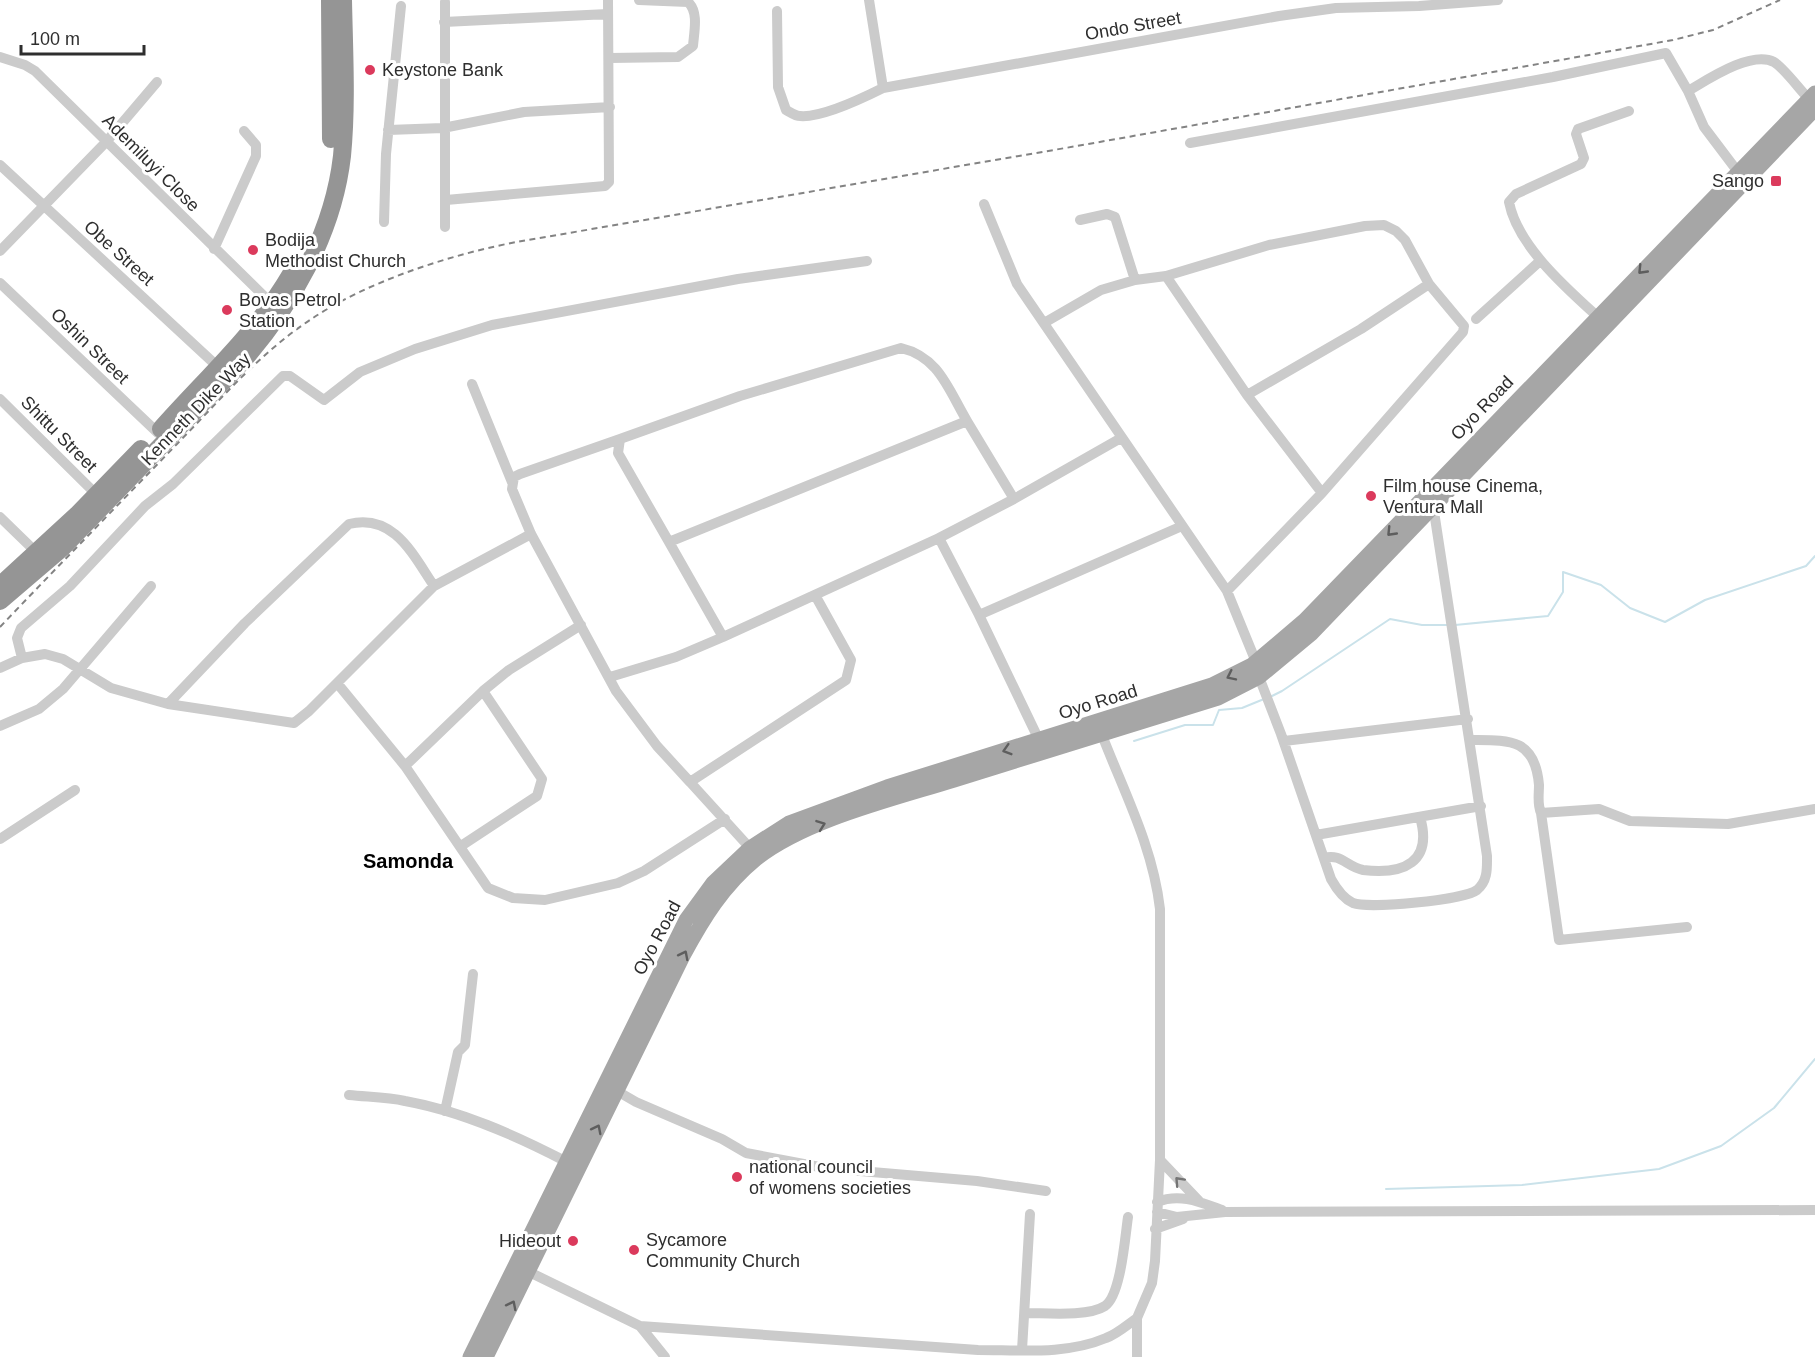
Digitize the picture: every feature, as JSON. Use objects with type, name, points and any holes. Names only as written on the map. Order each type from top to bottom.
[{"type":"highway","name":"Kenneth Dike Way","points":[[0,601],[41,567],[217,366],[233,354],[276,308],[295,292],[320,237],[338,176],[345,109],[337,30],[330,0]]},
{"type":"highway","name":"Kenneth Dike Way","points":[[337,30],[343,0]]},
{"type":"highway","name":"Kenneth Dike Way","points":[[0,585],[100,498],[241,363],[276,308]]},
{"type":"main road","name":"Oyo Road","points":[[470,1357],[522,1268],[617,1090],[699,927],[724,889],[757,858],[809,829],[861,810],[1218,698],[1311,634],[1433,505],[1585,338],[1597,316],[1738,172],[1814,104]]},
{"type":"main road","name":"Oyo Road","points":[[486,1357],[565,1161],[686,920],[713,883],[750,848],[801,818],[887,787],[1196,691],[1258,669],[1814,104]]},
{"type":"street","points":[[446,200],[605,186],[611,177],[608,0]]},
{"type":"street","points":[[610,58],[678,57],[693,46],[694,7],[688,2],[639,0]]},
{"type":"street","points":[[869,0],[883,88]]},
{"type":"street","name":"Ondo Street","points":[[777,11],[778,87],[786,110],[798,116],[814,114],[883,88],[1336,4],[1419,6],[1495,0]]},
{"type":"street","points":[[445,2],[443,128],[445,227]]},
{"type":"street","points":[[384,222],[388,130],[401,6]]},
{"type":"street","points":[[444,22],[608,14]]},
{"type":"street","points":[[1190,143],[1553,77],[1665,53],[1688,91],[1704,127],[1738,172]]},
{"type":"street","name":"Ademiluyi Close","points":[[0,57],[25,65],[35,71],[276,308]]},
{"type":"street","points":[[1688,91],[1733,65],[1769,60],[1778,64],[1814,104]]},
{"type":"street","points":[[0,251],[105,142],[157,82]]},
{"type":"street","points":[[388,130],[443,128],[524,112],[610,106]]},
{"type":"street","points":[[1597,316],[1540,261],[1513,215],[1509,206],[1510,198],[1581,164],[1584,159],[1576,135],[1578,129],[1629,111]]},
{"type":"street","points":[[214,249],[256,156],[256,145],[244,131]]},
{"type":"street","name":"Obe Street","points":[[0,165],[42,207],[130,283],[217,366]]},
{"type":"street","points":[[984,204],[1017,284],[1227,591],[1258,669],[1324,858],[1336,888],[1351,903],[1389,906],[1461,897],[1477,890],[1486,877],[1487,856],[1481,806],[1433,505]]},
{"type":"street","points":[[1080,220],[1107,214],[1115,217],[1135,280]]},
{"type":"street","points":[[1044,323],[1101,290],[1135,280],[1166,276],[1269,245],[1365,226],[1384,225],[1396,231],[1405,240],[1429,284],[1464,326],[1463,332],[1322,493],[1227,591]]},
{"type":"street","points":[[22,658],[17,638],[21,628],[70,586],[146,506],[173,484],[284,376],[290,376],[324,400],[360,372],[415,349],[492,325],[738,279],[867,261]]},
{"type":"street","points":[[1476,319],[1540,261]]},
{"type":"street","points":[[1166,276],[1247,395],[1322,493]]},
{"type":"street","name":"Oshin Street","points":[[0,283],[158,433]]},
{"type":"street","points":[[1247,395],[1361,328],[1429,284]]},
{"type":"street","points":[[512,483],[514,477],[520,474],[740,396],[901,348],[923,355],[931,363],[1014,499]]},
{"type":"street","points":[[472,384],[531,534],[626,706],[750,848]]},
{"type":"street","name":"Shittu Street","points":[[0,399],[100,498]]},
{"type":"street","points":[[669,542],[967,421]]},
{"type":"street","points":[[610,677],[676,657],[815,595],[1014,499],[1121,438]]},
{"type":"street","points":[[620,439],[618,453],[723,637]]},
{"type":"street","points":[[0,517],[37,553]]},
{"type":"street","points":[[168,704],[245,623],[349,524],[364,520],[392,531],[404,543],[434,586]]},
{"type":"street","points":[[979,615],[1182,526]]},
{"type":"street","points":[[0,668],[22,658],[45,654],[63,659],[111,688],[168,704],[294,723],[434,586],[531,534]]},
{"type":"street","points":[[939,537],[1038,740]]},
{"type":"street","points":[[0,726],[39,709],[63,689],[151,586]]},
{"type":"street","points":[[690,782],[846,680],[851,660],[815,595]]},
{"type":"street","points":[[405,766],[483,691],[509,670],[581,625]]},
{"type":"street","points":[[337,683],[405,766],[488,888],[513,898],[545,900],[618,883],[644,871],[725,819]]},
{"type":"street","points":[[461,846],[537,796],[542,784],[542,779],[514,734],[483,691]]},
{"type":"street","points":[[1284,741],[1468,719]]},
{"type":"street","points":[[1102,735],[1146,841],[1156,874],[1160,909],[1160,1160],[1155,1261],[1152,1283],[1137,1318],[1137,1357]]},
{"type":"street","points":[[1471,740],[1510,740],[1523,747],[1535,766],[1559,940],[1687,927]]},
{"type":"street","points":[[0,839],[75,790]]},
{"type":"street","points":[[1316,835],[1481,806]]},
{"type":"street","points":[[1541,813],[1599,809],[1630,821],[1728,824],[1815,809]]},
{"type":"street","points":[[1324,858],[1338,856],[1363,870],[1405,866],[1414,862],[1424,847],[1425,839],[1420,817]]},
{"type":"street","points":[[445,1111],[458,1052],[465,1045],[473,974]]},
{"type":"street","points":[[617,1090],[636,1102],[722,1139],[746,1153],[825,1168],[977,1181],[1046,1191]]},
{"type":"street","points":[[349,1095],[405,1101],[445,1111],[514,1134],[565,1161]]},
{"type":"street","points":[[1160,1160],[1199,1201]]},
{"type":"street","points":[[1157,1207],[1168,1197],[1199,1201],[1226,1212]]},
{"type":"street","points":[[1157,1207],[1167,1216],[1226,1212],[1815,1210]]},
{"type":"street","points":[[1022,1350],[1026,1313],[1030,1214]]},
{"type":"street","points":[[1155,1229],[1192,1215]]},
{"type":"street","points":[[1026,1313],[1083,1312],[1104,1307],[1115,1293],[1128,1217]]},
{"type":"street","points":[[522,1268],[640,1326],[978,1350],[1022,1350],[1075,1348],[1107,1338],[1137,1318]]},
{"type":"street","points":[[640,1326],[665,1357]]},
{"type":"waterway","points":[[1455,625],[1548,616],[1563,592],[1563,572],[1601,585],[1630,608],[1665,622],[1705,600],[1806,566],[1815,556]]},
{"type":"waterway","points":[[1272,696],[1390,619],[1422,625],[1447,625]]},
{"type":"waterway","points":[[1134,741],[1185,725],[1213,725],[1219,710],[1242,708],[1264,699]]},
{"type":"waterway","points":[[1386,1189],[1522,1185],[1659,1169],[1721,1146],[1774,1108],[1815,1059]]},
{"type":"railway","points":[[0,627],[224,395],[274,347],[333,306],[412,270],[469,253],[522,241],[1077,146],[1673,40],[1713,30],[1780,0]]},
{"type":"place","name":"Keystone Bank","points":[[370,70]]},
{"type":"place","name":"Sango","points":[[1776,181]]},
{"type":"place","name":"Bodija Methodist Church","points":[[253,250]]},
{"type":"place","name":"Bovas Petrol Station","points":[[227,310]]},
{"type":"place","name":"Film house Cinema, Ventura Mall","points":[[1371,496]]},
{"type":"place","name":"national council of womens societies","points":[[737,1177]]},
{"type":"place","name":"Hideout","points":[[573,1241]]},
{"type":"place","name":"Sycamore Community Church","points":[[634,1250]]},
{"type":"district","name":"Samonda","points":[[408,861]]}]
